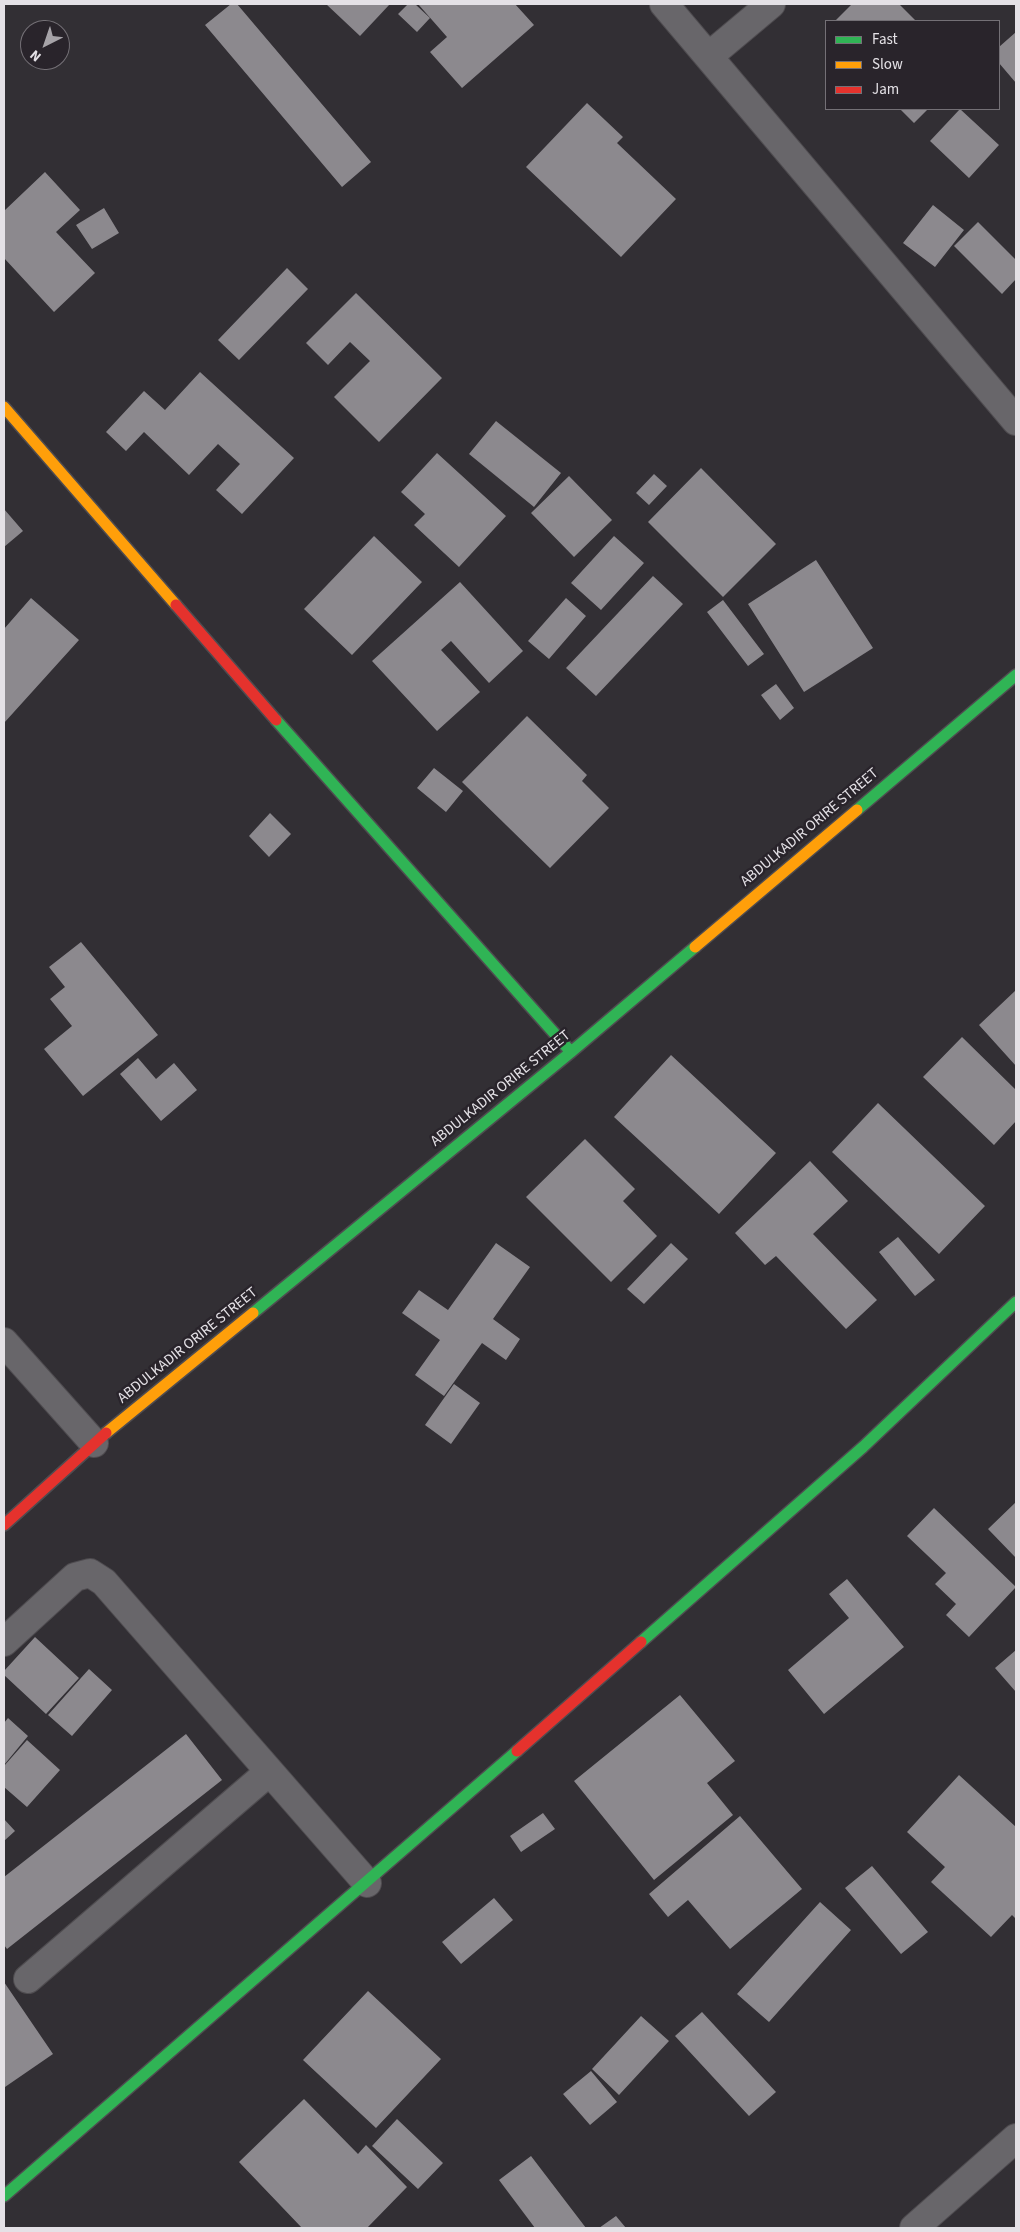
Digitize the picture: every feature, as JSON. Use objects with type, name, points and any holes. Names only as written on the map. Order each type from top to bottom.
[{"type":"street","points":[[664,4],[1016,421]]},
{"type":"street","points":[[709,56],[772,4]]},
{"type":"street","points":[[4,408],[366,824],[571,1052]]},
{"type":"street","name":"ABDULKADIR ORIRE STREET","points":[[4,1524],[94,1443],[571,1052],[1016,675]]},
{"type":"street","points":[[4,2196],[367,1883],[863,1447],[1016,1302]]},
{"type":"street","points":[[4,1342],[94,1443]]},
{"type":"street","points":[[4,1642],[74,1577],[90,1573],[104,1582],[367,1883]]},
{"type":"street","points":[[28,1980],[269,1772]]},
{"type":"street","points":[[914,2228],[1016,2138]]},
{"type":"building","points":[[231,4],[237,4],[371,162],[342,187],[205,25]]},
{"type":"building","points":[[326,4],[390,4],[360,36]]},
{"type":"building","points":[[408,4],[415,4],[430,18],[417,32],[398,14]]},
{"type":"building","points":[[418,4],[515,4],[534,25],[462,88],[430,52],[447,37]]},
{"type":"building","points":[[852,4],[899,4],[915,20],[836,20]]},
{"type":"building","points":[[1016,32],[1016,83],[1000,64],[1000,46]]},
{"type":"building","points":[[587,103],[623,137],[617,143],[676,199],[621,257],[526,167]]},
{"type":"building","points":[[901,110],[927,110],[914,123]]},
{"type":"building","points":[[961,110],[999,145],[969,178],[930,141]]},
{"type":"building","points":[[45,172],[80,210],[56,232],[95,273],[54,312],[4,258],[4,211]]},
{"type":"building","points":[[933,205],[964,230],[935,267],[903,243]]},
{"type":"building","points":[[104,208],[119,233],[92,249],[76,225]]},
{"type":"building","points":[[978,222],[1016,260],[1016,279],[1002,294],[954,246]]},
{"type":"building","points":[[287,268],[308,289],[239,360],[218,340]]},
{"type":"building","points":[[356,293],[442,378],[379,442],[334,397],[370,361],[350,342],[328,365],[306,343]]},
{"type":"building","points":[[200,372],[294,458],[242,514],[216,490],[240,464],[218,444],[189,475],[144,432],[126,451],[106,432],[144,391],[165,410]]},
{"type":"building","points":[[496,421],[561,473],[534,507],[469,454]]},
{"type":"building","points":[[437,453],[506,516],[459,567],[414,525],[425,514],[401,492]]},
{"type":"building","points":[[701,468],[776,544],[723,597],[648,522]]},
{"type":"building","points":[[654,474],[667,486],[649,505],[636,493]]},
{"type":"building","points":[[569,476],[612,520],[574,557],[531,513]]},
{"type":"building","points":[[4,509],[23,531],[4,547]]},
{"type":"building","points":[[374,536],[422,582],[352,655],[304,609]]},
{"type":"building","points":[[614,536],[644,563],[601,610],[571,583]]},
{"type":"building","points":[[816,560],[873,648],[804,692],[748,604]]},
{"type":"building","points":[[653,576],[683,604],[596,696],[566,668]]},
{"type":"building","points":[[460,582],[523,651],[489,683],[451,641],[441,650],[480,692],[437,731],[372,661]]},
{"type":"building","points":[[31,598],[79,640],[4,723],[4,629]]},
{"type":"building","points":[[566,598],[586,616],[549,659],[528,641]]},
{"type":"building","points":[[723,600],[764,654],[748,666],[707,612]]},
{"type":"building","points":[[776,684],[794,708],[780,720],[761,695]]},
{"type":"building","points":[[527,716],[587,775],[582,781],[609,808],[550,868],[462,782]]},
{"type":"building","points":[[434,768],[463,791],[446,812],[417,788]]},
{"type":"building","points":[[270,813],[291,834],[269,857],[249,836]]},
{"type":"building","points":[[81,942],[158,1035],[83,1096],[44,1049],[72,1026],[50,999],[65,987],[49,967]]},
{"type":"building","points":[[1016,990],[1016,1066],[979,1025]]},
{"type":"building","points":[[962,1037],[1016,1090],[1016,1121],[994,1145],[923,1077]]},
{"type":"building","points":[[671,1055],[776,1153],[719,1214],[614,1117]]},
{"type":"building","points":[[138,1058],[156,1079],[174,1063],[197,1090],[161,1121],[120,1074]]},
{"type":"building","points":[[878,1103],[985,1206],[939,1254],[832,1152]]},
{"type":"building","points":[[585,1139],[635,1189],[623,1201],[657,1236],[611,1282],[526,1197]]},
{"type":"building","points":[[810,1161],[848,1201],[813,1234],[877,1300],[846,1329],[776,1256],[765,1265],[735,1233]]},
{"type":"building","points":[[898,1237],[935,1280],[915,1296],[879,1252]]},
{"type":"building","points":[[496,1243],[530,1267],[493,1319],[520,1339],[506,1360],[482,1343],[444,1396],[415,1375],[440,1340],[402,1313],[419,1290],[448,1310]]},
{"type":"building","points":[[671,1243],[688,1259],[644,1304],[627,1289]]},
{"type":"building","points":[[454,1384],[480,1403],[451,1444],[425,1425]]},
{"type":"building","points":[[1016,1502],[1016,1558],[988,1529]]},
{"type":"building","points":[[934,1508],[1016,1587],[969,1637],[946,1615],[956,1604],[935,1584],[946,1573],[907,1536]]},
{"type":"building","points":[[847,1579],[904,1647],[824,1714],[788,1670],[849,1618],[829,1594]]},
{"type":"building","points":[[35,1637],[79,1678],[46,1714],[4,1675],[4,1671]]},
{"type":"building","points":[[1016,1650],[1016,1692],[995,1668]]},
{"type":"building","points":[[89,1669],[112,1690],[72,1736],[48,1715]]},
{"type":"building","points":[[680,1695],[735,1761],[707,1783],[733,1815],[654,1880],[574,1781]]},
{"type":"building","points":[[8,1718],[28,1736],[4,1765],[4,1723]]},
{"type":"building","points":[[186,1734],[222,1780],[7,1949],[4,1945],[4,1877]]},
{"type":"building","points":[[27,1740],[60,1770],[27,1807],[4,1787],[4,1766]]},
{"type":"building","points":[[959,1775],[1016,1827],[1016,1919],[1012,1915],[991,1937],[931,1882],[945,1867],[907,1832]]},
{"type":"building","points":[[543,1813],[555,1829],[521,1852],[510,1836]]},
{"type":"building","points":[[740,1816],[802,1889],[730,1949],[688,1900],[668,1917],[649,1894]]},
{"type":"building","points":[[4,1819],[15,1831],[4,1841]]},
{"type":"building","points":[[872,1866],[928,1932],[901,1954],[845,1888]]},
{"type":"building","points":[[494,1898],[513,1920],[461,1964],[442,1942]]},
{"type":"building","points":[[820,1902],[851,1930],[769,2022],[737,1994]]},
{"type":"building","points":[[4,1982],[53,2054],[5,2087],[4,2086]]},
{"type":"building","points":[[368,1991],[441,2059],[376,2128],[303,2060]]},
{"type":"building","points":[[702,2012],[776,2092],[749,2116],[675,2036]]},
{"type":"building","points":[[641,2016],[669,2041],[619,2095],[592,2069]]},
{"type":"building","points":[[591,2071],[617,2102],[590,2125],[563,2094]]},
{"type":"building","points":[[304,2099],[358,2154],[366,2145],[407,2187],[367,2228],[302,2228],[239,2162]]},
{"type":"building","points":[[397,2119],[443,2163],[418,2189],[372,2146]]},
{"type":"building","points":[[531,2156],[586,2228],[535,2228],[499,2180]]},
{"type":"building","points":[[616,2216],[626,2228],[599,2228]]},
{"type":"traffic: fast","points":[[857,810],[1016,675]]},
{"type":"traffic: fast","points":[[276,720],[571,1052]]},
{"type":"traffic: fast","points":[[253,1313],[571,1052],[695,947]]},
{"type":"traffic: fast","points":[[641,1642],[863,1447],[1016,1302]]},
{"type":"traffic: fast","points":[[4,2196],[517,1751]]},
{"type":"traffic: slow","points":[[4,407],[176,605]]},
{"type":"traffic: slow","points":[[695,947],[857,810]]},
{"type":"traffic: slow","points":[[106,1433],[253,1313]]},
{"type":"traffic: jam","points":[[176,605],[276,720]]},
{"type":"traffic: jam","points":[[4,1525],[106,1433]]},
{"type":"traffic: jam","points":[[517,1751],[641,1642]]}]
